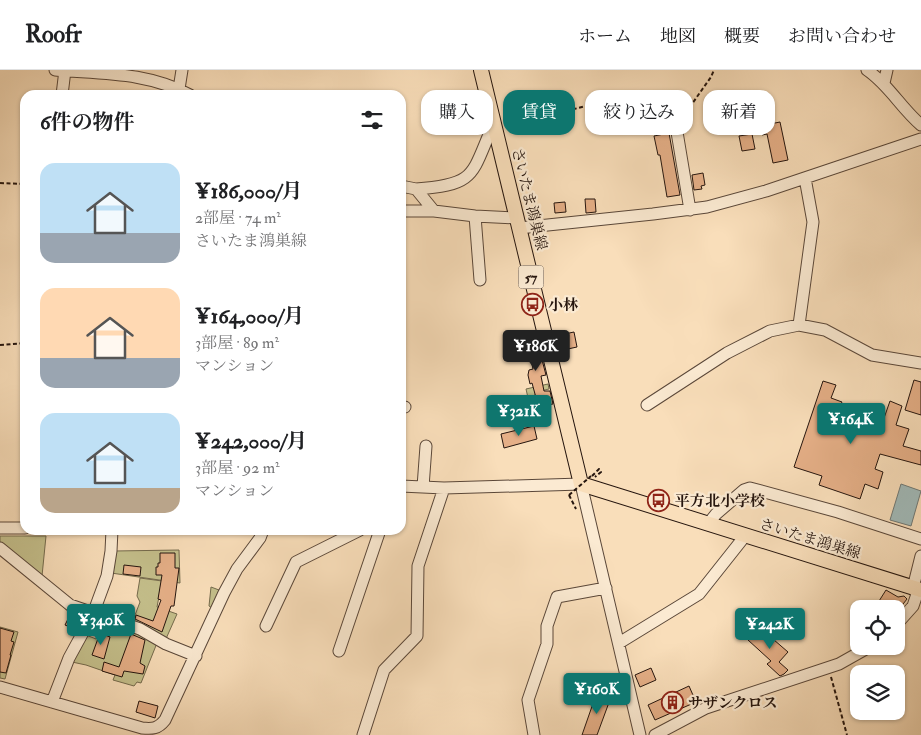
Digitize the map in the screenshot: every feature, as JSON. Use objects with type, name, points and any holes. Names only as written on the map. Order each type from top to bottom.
[{"type":"main road","name":"さいたま鴻巣線","points":[[481,70],[518,223],[586,480],[708,524],[917,589]]},
{"type":"street","points":[[62,90],[62,70],[146,78],[179,89],[182,70]]},
{"type":"street","points":[[867,70],[884,83],[908,114],[921,125]]},
{"type":"street","points":[[884,83],[887,70]]},
{"type":"street","points":[[406,187],[416,189],[456,184],[470,174],[476,166],[494,123]]},
{"type":"street","points":[[678,135],[690,210]]},
{"type":"street","points":[[406,211],[434,211],[518,223],[690,210],[758,193],[921,139]]},
{"type":"street","points":[[799,325],[813,222],[805,178]]},
{"type":"street","points":[[416,189],[434,211]]},
{"type":"street","points":[[475,216],[480,280]]},
{"type":"street","points":[[647,406],[727,353],[770,331],[799,325],[825,330],[872,355],[921,364]]},
{"type":"street","points":[[423,487],[426,446]]},
{"type":"street","points":[[406,486],[444,488],[586,480],[606,588],[640,735]]},
{"type":"street","points":[[363,735],[384,670],[417,636],[418,566],[444,488]]},
{"type":"street","points":[[708,524],[716,514],[744,490],[750,488],[838,512],[921,539]]},
{"type":"street","points":[[0,528],[20,528]]},
{"type":"street","points":[[52,702],[69,658],[93,614],[107,576],[112,535]]},
{"type":"street","points":[[0,687],[142,728],[158,728],[165,720],[230,580],[260,535]]},
{"type":"street","points":[[266,626],[296,562],[350,535]]},
{"type":"street","points":[[339,651],[378,535]]},
{"type":"street","points":[[618,643],[699,594],[745,536]]},
{"type":"street","points":[[0,548],[70,606],[140,629],[166,644],[196,656]]},
{"type":"street","points":[[905,615],[913,606],[917,594],[921,556]]},
{"type":"street","points":[[534,735],[528,700],[547,644],[547,626],[557,597],[606,588]]},
{"type":"street","points":[[655,735],[706,708],[839,664],[855,655]]},
{"type":"path","points":[[693,102],[714,70]]},
{"type":"path","points":[[0,183],[20,184]]},
{"type":"path","points":[[0,345],[20,343]]},
{"type":"path","points":[[576,511],[569,495],[599,469],[601,472],[595,477]]},
{"type":"path","points":[[828,667],[847,735]]},
{"type":"shaded area","points":[[548,384],[549,389],[536,392],[538,409],[531,411],[526,389]]},
{"type":"shaded area","points":[[0,536],[46,536],[42,576],[0,544]]},
{"type":"shaded area","points":[[179,550],[180,583],[111,573],[114,551]]},
{"type":"shaded area","points":[[140,578],[162,581],[157,607],[177,614],[165,641],[132,623],[140,602],[137,596]]},
{"type":"shaded area","points":[[211,587],[219,590],[212,608],[209,606]]},
{"type":"shaded area","points":[[115,626],[135,632],[157,643],[141,683],[137,682],[134,686],[113,680],[115,675],[72,662],[86,635],[96,639],[99,632],[110,636]]},
{"type":"shaded area","points":[[0,627],[18,632],[5,679],[0,678]]},
{"type":"water","points":[[901,484],[921,491],[911,526],[890,520]]},
{"type":"building","points":[[780,122],[788,160],[773,163],[767,135],[775,135],[775,123]]},
{"type":"building","points":[[669,135],[680,195],[667,197],[660,155],[658,155],[654,136]]},
{"type":"building","points":[[752,135],[755,149],[742,151],[739,136]]},
{"type":"building","points":[[703,173],[705,185],[701,186],[702,189],[694,190],[692,175]]},
{"type":"building","points":[[585,199],[595,199],[596,212],[586,213]]},
{"type":"building","points":[[565,202],[566,212],[555,213],[554,203]]},
{"type":"building","points":[[574,332],[577,347],[563,350],[560,335]]},
{"type":"building","points":[[537,341],[546,375],[541,376],[544,391],[550,391],[553,404],[541,406],[541,404],[538,405],[528,375],[529,370],[533,369],[529,351],[517,354],[514,345]]},
{"type":"building","points":[[914,380],[921,382],[921,415],[905,410]]},
{"type":"building","points":[[823,381],[836,385],[831,398],[842,402],[840,406],[883,421],[890,401],[902,406],[896,425],[909,429],[903,446],[921,451],[921,465],[880,454],[875,469],[883,472],[878,489],[865,484],[860,499],[819,485],[822,476],[794,467]]},
{"type":"building","points":[[534,426],[537,439],[504,448],[501,434]]},
{"type":"building","points":[[160,553],[175,553],[175,568],[179,568],[174,606],[171,606],[162,632],[135,619],[136,615],[153,621],[161,600],[158,599],[162,575],[156,575],[156,567],[160,563]]},
{"type":"building","points":[[124,565],[141,567],[140,576],[123,574]]},
{"type":"building","points":[[886,590],[898,597],[904,596],[907,599],[905,602],[905,600],[880,600]]},
{"type":"building","points":[[71,613],[83,617],[74,634],[68,631],[70,627],[65,625]]},
{"type":"building","points":[[759,627],[788,652],[779,662],[788,670],[780,676],[767,664],[771,661],[748,640]]},
{"type":"building","points":[[0,628],[14,632],[11,641],[14,642],[6,673],[0,672]]},
{"type":"building","points":[[100,633],[110,637],[104,659],[92,655]]},
{"type":"building","points":[[131,634],[145,640],[140,663],[145,666],[143,674],[124,671],[122,677],[102,671],[104,662],[119,667]]},
{"type":"building","points":[[651,668],[656,680],[640,687],[635,675]]},
{"type":"building","name":"サザンクロス","points":[[689,686],[696,702],[655,720],[648,705]]},
{"type":"building","points":[[597,692],[611,697],[597,735],[582,735]]},
{"type":"building","points":[[139,701],[158,706],[155,718],[136,712]]},
{"type":"place","name":"小林","points":[[532,305]]},
{"type":"place","name":"平方北小学校","points":[[659,501]]},
{"type":"place","name":"サザンクロス","points":[[672,703]]}]
